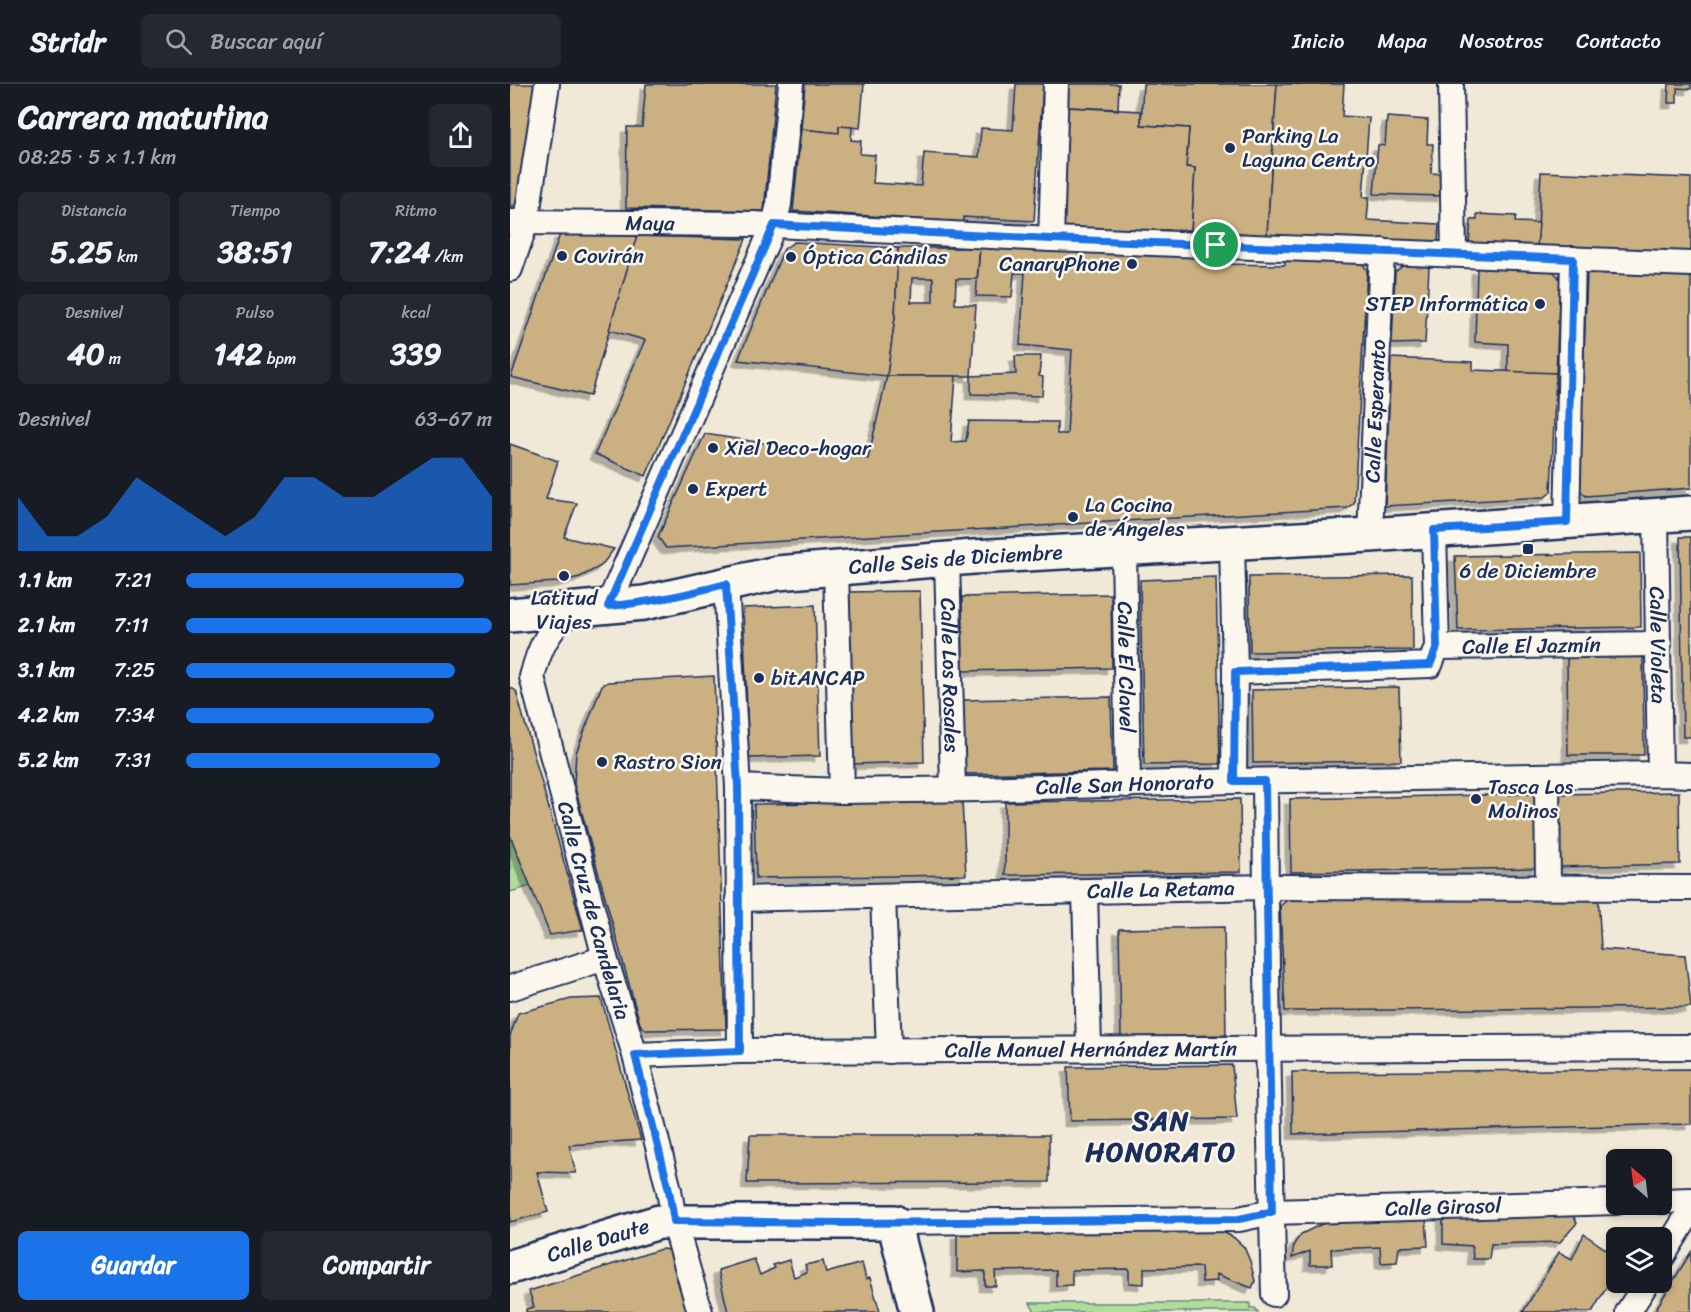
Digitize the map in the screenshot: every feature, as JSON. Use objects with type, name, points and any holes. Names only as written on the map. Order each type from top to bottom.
[{"type":"street","points":[[510,270],[547,84]]},
{"type":"street","points":[[608,606],[774,225],[779,204],[791,84]]},
{"type":"street","points":[[1051,239],[1056,84]]},
{"type":"street","points":[[1451,84],[1454,254]]},
{"type":"street","name":"Maya","points":[[518,222],[774,225],[1051,239],[1691,264]]},
{"type":"street","name":"Calle Esperanto","points":[[1370,535],[1382,251]]},
{"type":"street","points":[[1567,522],[1573,259]]},
{"type":"street","name":"Calle Seis de Diciembre","points":[[510,615],[661,600],[769,574],[947,559],[1370,535],[1691,513]]},
{"type":"street","name":"Calle Violeta","points":[[1656,516],[1660,774]]},
{"type":"street","points":[[1434,530],[1437,647]]},
{"type":"street","points":[[1232,543],[1235,672],[1234,781]]},
{"type":"street","name":"Calle El Clavel","points":[[1124,549],[1128,786]]},
{"type":"street","name":"Calle Los Rosales","points":[[947,559],[953,789]]},
{"type":"street","points":[[836,569],[842,791]]},
{"type":"street","points":[[726,584],[738,787],[740,1051]]},
{"type":"street","name":"Calle Cruz de Candelaria","points":[[569,609],[550,632],[538,653],[532,677],[605,958],[635,1055],[669,1190],[674,1221],[700,1312]]},
{"type":"street","name":"Calle El Jazmín","points":[[1235,672],[1430,665],[1437,647],[1659,644]]},
{"type":"street","name":"Calle San Honorato","points":[[738,787],[842,791],[1128,786],[1234,781],[1691,775]]},
{"type":"street","points":[[1547,777],[1548,887]]},
{"type":"street","points":[[1265,781],[1270,1179],[1274,1293]]},
{"type":"street","name":"Calle La Retama","points":[[738,899],[1266,887],[1691,888]]},
{"type":"street","points":[[1085,892],[1089,1049]]},
{"type":"street","points":[[883,896],[889,1051]]},
{"type":"street","points":[[510,988],[605,958]]},
{"type":"street","name":"Calle Manuel Hernández Martín","points":[[635,1055],[740,1051],[1691,1047]]},
{"type":"street","points":[[1672,1201],[1691,1200]]},
{"type":"street","name":"Calle Girasol","points":[[1272,1212],[1606,1202]]},
{"type":"street","points":[[1672,1241],[1691,1210]]},
{"type":"street","name":"Calle Daute","points":[[519,1260],[659,1222],[674,1221],[1239,1219],[1272,1212]]},
{"type":"street","points":[[894,1222],[917,1312]]},
{"type":"street","points":[[1628,1312],[1640,1293]]},
{"type":"green space","points":[[510,835],[531,886],[510,892]]},
{"type":"green space","points":[[1030,1303],[1250,1303],[1250,1308],[1255,1308],[1258,1312],[1035,1312]]},
{"type":"building","points":[[510,84],[536,84],[519,205],[510,206]]},
{"type":"building","points":[[646,84],[776,84],[764,211],[626,208],[627,127],[642,127]]},
{"type":"building","points":[[805,84],[864,84],[860,128],[839,126],[839,133],[801,129]]},
{"type":"building","points":[[1016,84],[1043,84],[1034,221],[963,217],[963,222],[793,211],[801,129],[839,133],[839,126],[852,127],[851,140],[861,141],[860,154],[875,155],[873,183],[921,186],[924,153],[979,157],[981,128],[1013,130]]},
{"type":"building","points":[[1067,84],[1119,84],[1118,109],[1066,107]]},
{"type":"building","name":"Parking La Laguna Centro","points":[[1143,84],[1277,84],[1267,235],[1191,230],[1195,168],[1186,167],[1189,128],[1141,125]]},
{"type":"building","points":[[1277,84],[1344,84],[1342,116],[1369,118],[1363,197],[1369,197],[1367,220],[1439,224],[1438,243],[1267,235]]},
{"type":"building","points":[[1669,84],[1691,84],[1691,89],[1677,88],[1677,103],[1668,103]]},
{"type":"building","points":[[1066,107],[1141,111],[1141,125],[1189,128],[1186,167],[1195,168],[1191,230],[1058,230]]},
{"type":"building","points":[[1387,117],[1428,120],[1427,144],[1433,144],[1431,173],[1444,174],[1443,196],[1374,194],[1378,145],[1385,146]]},
{"type":"building","points":[[1541,172],[1691,178],[1691,254],[1537,247]]},
{"type":"building","points":[[1477,214],[1516,216],[1515,222],[1539,223],[1537,247],[1469,244],[1471,220],[1477,220]]},
{"type":"building","points":[[560,234],[637,236],[590,396],[511,377]]},
{"type":"building","points":[[637,236],[746,239],[646,476],[595,454],[645,340],[609,330]]},
{"type":"building","points":[[794,242],[898,248],[895,318],[887,376],[738,360],[784,249]]},
{"type":"building","points":[[898,248],[980,248],[977,279],[956,279],[955,304],[976,305],[971,376],[887,376],[895,318]],"holes":[[[912,278],[933,278],[933,302],[911,302]]]},
{"type":"building","points":[[980,248],[1212,256],[1212,264],[1285,265],[1285,260],[1362,263],[1367,270],[1354,503],[1347,508],[666,548],[658,537],[705,434],[868,459],[887,376],[956,376],[951,442],[966,441],[969,421],[1057,422],[1057,434],[1067,434],[1072,350],[1020,345],[1025,273],[1014,273],[1012,297],[976,296]]},
{"type":"building","points":[[1404,265],[1429,267],[1425,343],[1392,344],[1395,272]]},
{"type":"building","points":[[1477,268],[1553,271],[1560,279],[1556,373],[1508,372],[1508,344],[1475,342]]},
{"type":"building","points":[[1587,273],[1691,275],[1691,488],[1586,496],[1579,489]]},
{"type":"building","points":[[1015,356],[1041,356],[1039,376],[1043,377],[1042,396],[971,394],[971,376],[1016,374]]},
{"type":"building","points":[[1391,358],[1473,362],[1473,370],[1556,373],[1551,492],[1545,497],[1385,506]]},
{"type":"building","points":[[510,444],[558,461],[546,499],[577,503],[564,537],[614,549],[601,566],[580,577],[558,582],[510,585]]},
{"type":"building","points":[[1680,537],[1691,537],[1691,737],[1683,737]]},
{"type":"building","points":[[1640,553],[1641,627],[1458,630],[1455,556]]},
{"type":"building","points":[[1412,575],[1413,650],[1250,652],[1249,577]]},
{"type":"building","points":[[1216,577],[1220,764],[1144,765],[1140,580]]},
{"type":"building","points":[[920,591],[924,762],[853,764],[846,592]]},
{"type":"building","points":[[1111,594],[1112,668],[963,671],[962,597]]},
{"type":"building","points":[[815,605],[820,756],[749,758],[743,608]]},
{"type":"building","points":[[1567,655],[1643,655],[1644,755],[1568,755]]},
{"type":"building","points":[[714,676],[726,1029],[646,1030],[640,1024],[574,784],[576,753],[602,685],[608,682]]},
{"type":"building","points":[[510,687],[516,691],[583,930],[550,935],[510,835]]},
{"type":"building","points":[[1399,687],[1401,761],[1253,763],[1252,690]]},
{"type":"building","points":[[1111,697],[1113,771],[964,774],[962,700]]},
{"type":"building","points":[[1679,792],[1680,864],[1556,867],[1555,794]]},
{"type":"building","points":[[1537,794],[1538,868],[1291,872],[1290,799]]},
{"type":"building","points":[[1240,799],[1241,872],[1005,875],[1005,802]]},
{"type":"building","points":[[962,801],[966,875],[756,878],[754,804]]},
{"type":"building","points":[[1598,892],[1601,949],[1685,955],[1691,1007],[1285,1011],[1280,906],[1292,896]]},
{"type":"building","points":[[1224,927],[1226,1035],[1121,1037],[1119,929]]},
{"type":"building","points":[[601,998],[641,1140],[569,1145],[576,1173],[537,1172],[548,1212],[510,1222],[510,1036],[518,1013],[571,999]]},
{"type":"building","points":[[1232,1065],[1237,1119],[1070,1121],[1068,1067]]},
{"type":"building","points":[[1691,1069],[1691,1124],[1293,1134],[1292,1072]]},
{"type":"building","points":[[750,1135],[1049,1135],[1049,1182],[747,1183]]},
{"type":"building","points":[[1568,1207],[1577,1223],[1560,1242],[1491,1244],[1489,1259],[1473,1259],[1472,1246],[1443,1244],[1443,1215]]},
{"type":"building","points":[[1426,1219],[1428,1246],[1399,1247],[1397,1262],[1381,1263],[1380,1247],[1331,1249],[1332,1265],[1310,1265],[1310,1251],[1292,1258],[1294,1244],[1301,1234],[1324,1223]]},
{"type":"building","points":[[1214,1228],[1233,1237],[1244,1247],[1255,1281],[1252,1288],[1216,1274],[1217,1281],[1202,1282],[1201,1267],[1144,1268],[1144,1284],[1129,1283],[1129,1269],[1072,1270],[1072,1285],[1056,1286],[1056,1270],[995,1271],[996,1286],[985,1286],[985,1271],[957,1272],[957,1233]]},
{"type":"building","points":[[1584,1234],[1606,1249],[1606,1288],[1592,1312],[1523,1312],[1559,1252],[1572,1259]]},
{"type":"building","points":[[661,1249],[671,1250],[688,1312],[526,1312],[526,1309],[534,1307],[529,1291]]},
{"type":"building","points":[[1691,1252],[1691,1312],[1654,1312],[1666,1293],[1672,1293],[1672,1283]]},
{"type":"building","points":[[754,1259],[760,1275],[775,1268],[773,1265],[789,1260],[794,1277],[807,1272],[805,1265],[823,1261],[826,1273],[862,1263],[866,1279],[870,1278],[880,1312],[728,1312],[718,1270]]},
{"type":"place","name":"Parking La Laguna Centro","points":[[1230,148]]},
{"type":"place","name":"Covirán","points":[[562,256]]},
{"type":"place","name":"Óptica Cándilas","points":[[791,257]]},
{"type":"place","name":"CanaryPhone","points":[[1132,264]]},
{"type":"place","name":"STEP Informática","points":[[1540,304]]},
{"type":"place","name":"Xiel Deco-hogar","points":[[713,448]]},
{"type":"place","name":"Expert","points":[[693,489]]},
{"type":"place","name":"La Cocina de Ángeles","points":[[1073,517]]},
{"type":"place","name":"6 de Diciembre","points":[[1528,549]]},
{"type":"place","name":"Latitud Viajes","points":[[564,576]]},
{"type":"place","name":"bitANCAP","points":[[759,678]]},
{"type":"place","name":"Rastro Sion","points":[[602,762]]},
{"type":"place","name":"Tasca Los Molinos","points":[[1476,799]]},
{"type":"district","name":"SAN HONORATO","points":[[1161,1136]]},
{"type":"route","points":[[774,225],[1216,245],[1573,259],[1567,522],[1434,530],[1437,647],[1430,665],[1235,672],[1234,781],[1265,781],[1272,1212],[1239,1219],[850,1223],[674,1221],[669,1190],[635,1055],[740,1051],[738,787],[726,584],[669,599],[608,606],[774,225]]}]
